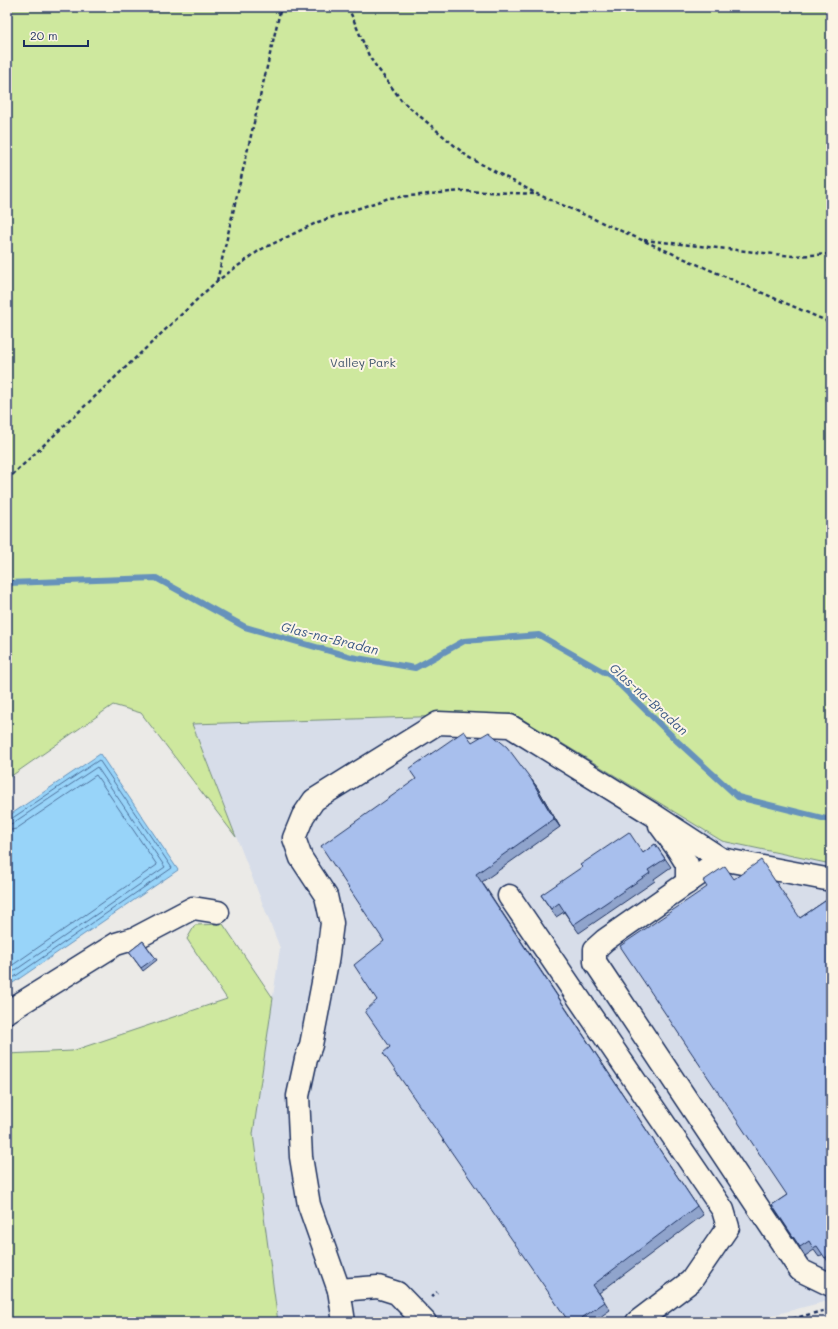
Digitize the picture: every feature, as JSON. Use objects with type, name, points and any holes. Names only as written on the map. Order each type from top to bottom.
[{"type":"lane","points":[[344,1322],[339,1290],[309,1205],[301,1157],[298,1096],[306,1059],[311,1045],[327,962],[332,923],[326,896],[301,858],[294,838],[303,816],[314,800],[438,723],[510,726],[652,814],[721,859],[831,880]]},
{"type":"lane","points":[[652,814],[687,864],[687,883]]},
{"type":"lane","points":[[721,859],[605,940],[596,949],[595,962],[800,1270],[831,1285]]},
{"type":"lane","points":[[509,896],[723,1210],[728,1227],[691,1282],[637,1322]]},
{"type":"lane","points":[[7,1012],[116,944],[136,938],[193,908],[218,912]]},
{"type":"lane","points":[[627,1070],[656,1053]]},
{"type":"lane","points":[[339,1290],[378,1286],[397,1293],[425,1322]]},
{"type":"path","points":[[217,281],[281,7]]},
{"type":"path","points":[[348,7],[370,58],[402,101],[468,157],[537,194],[831,323]]},
{"type":"path","points":[[7,480],[217,281],[256,252],[267,246],[318,222],[389,198],[461,191],[537,194]]},
{"type":"path","points":[[641,240],[793,256],[831,254]]},
{"type":"path","points":[[779,1322],[831,1308]]},
{"type":"shaded area","points":[[514,714],[722,841],[831,864],[831,1300],[766,1317],[730,1322],[278,1322],[253,1134],[280,948],[192,724]]},
{"type":"green space","name":"Valley Park","points":[[7,7],[831,7],[831,864],[722,841],[514,714],[192,724],[236,837],[141,713],[113,705],[7,779]]},
{"type":"green space","points":[[223,924],[273,998],[253,1134],[278,1322],[7,1322],[7,1054],[72,1051],[227,999],[187,939],[195,925]]},
{"type":"water","points":[[100,754],[178,870],[7,987],[7,817]]},
{"type":"building","points":[[464,731],[472,742],[489,732],[507,747],[531,779],[554,819],[476,874],[697,1206],[593,1285],[605,1302],[576,1322],[569,1322],[383,1053],[390,1047],[365,1011],[377,1000],[354,965],[384,941],[321,846],[416,779],[409,769]]},
{"type":"building","points":[[629,832],[643,853],[655,844],[665,859],[648,870],[650,873],[573,925],[559,903],[551,909],[541,895],[582,867],[580,865]]},
{"type":"building","points":[[761,860],[800,918],[831,897],[831,1254],[825,1258],[817,1246],[813,1248],[809,1241],[800,1247],[772,1205],[787,1195],[620,946],[707,887],[703,881],[725,866],[734,879]]},
{"type":"building","points":[[143,941],[155,958],[141,968],[129,952]]},
{"type":"waterway","name":"Glas-na-Bradan","points":[[7,583],[156,578],[245,627],[351,657],[415,668],[464,641],[539,635],[611,676],[678,742],[738,797],[826,819],[831,817]]}]
